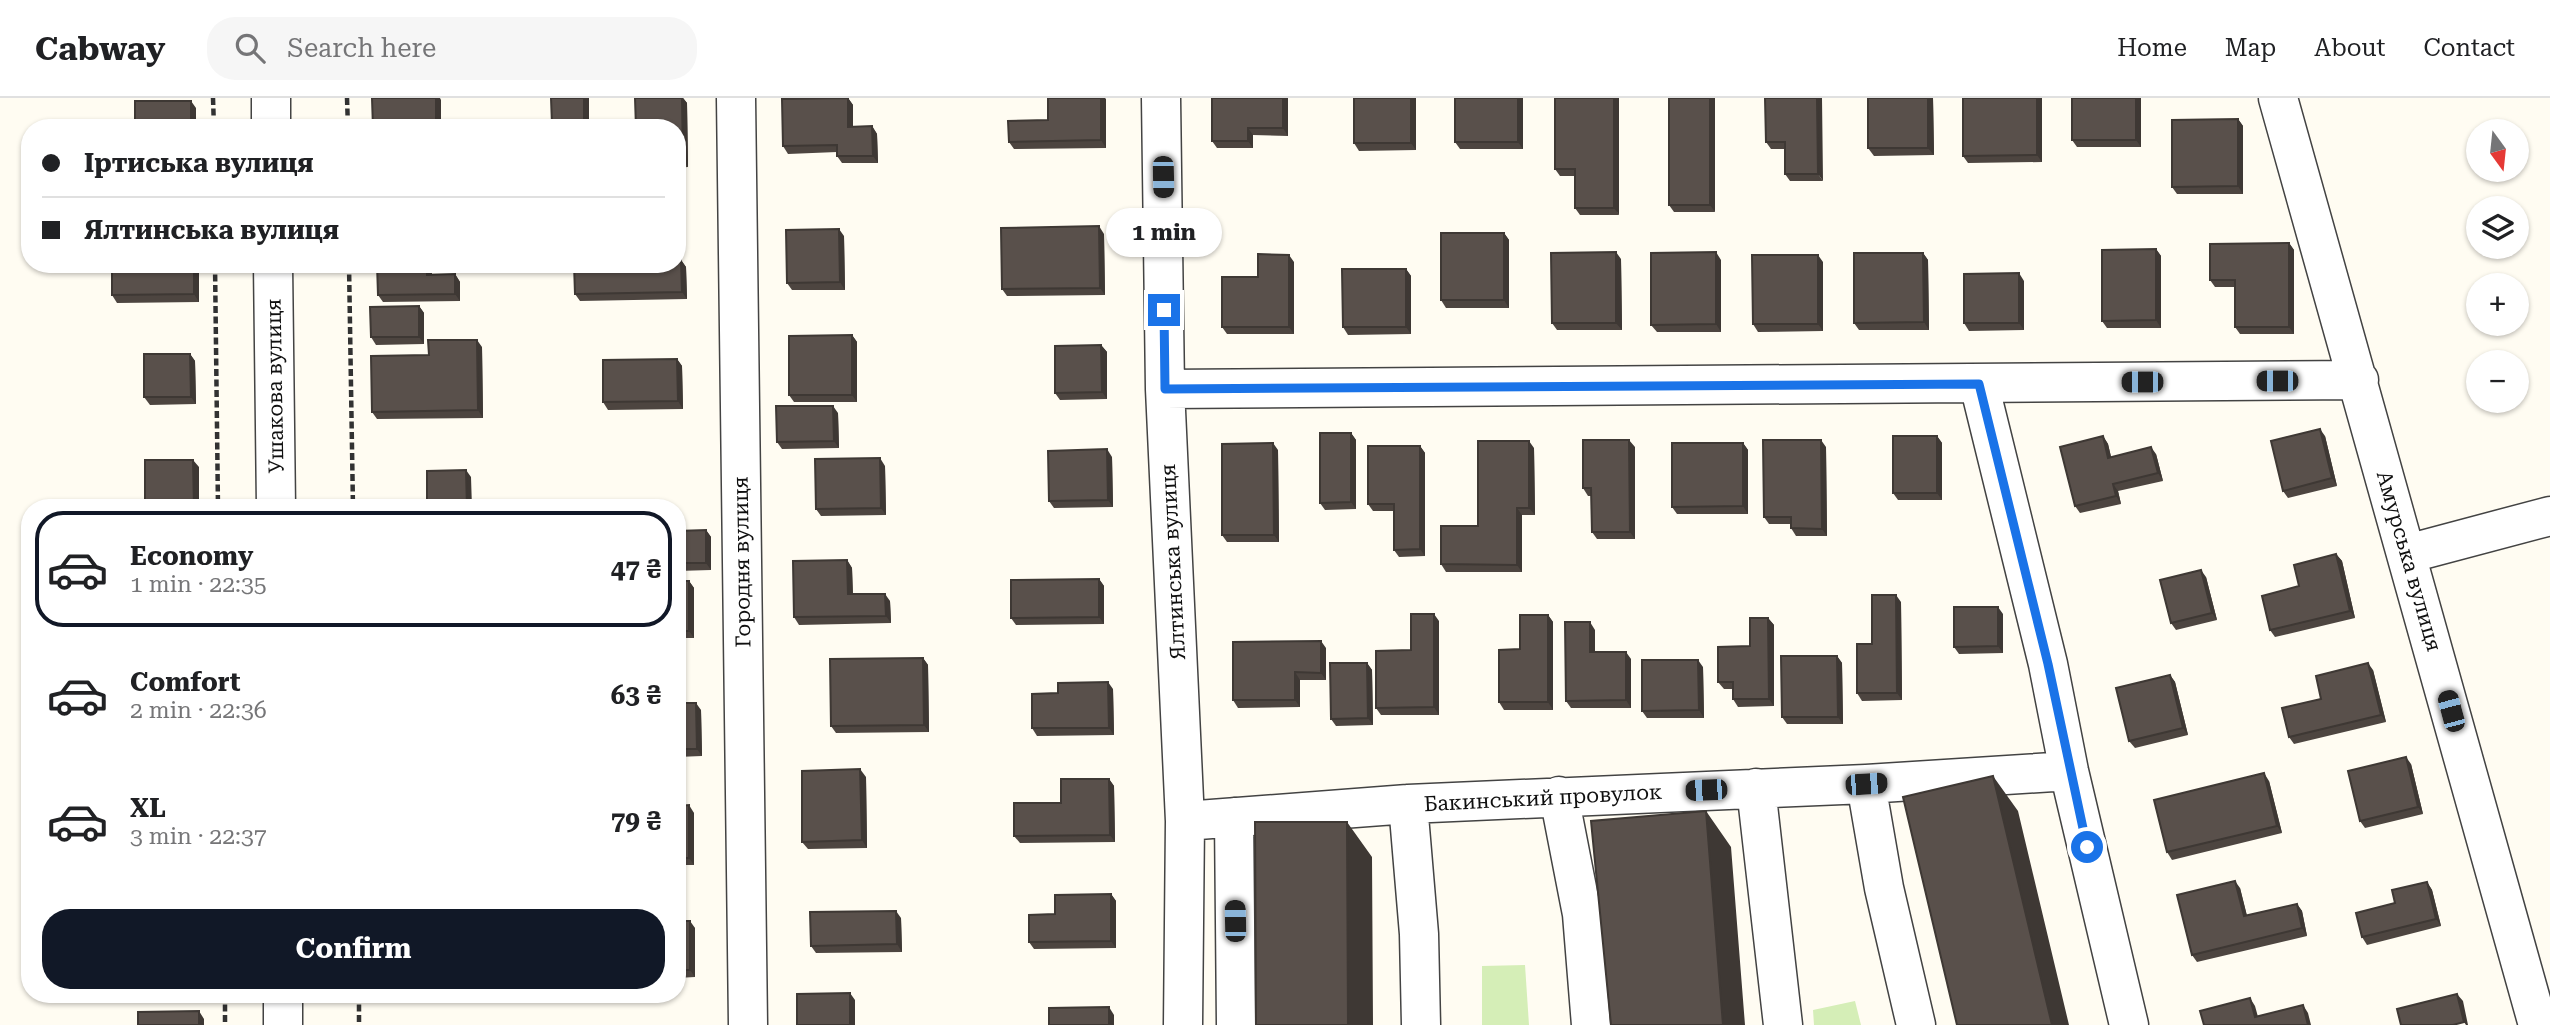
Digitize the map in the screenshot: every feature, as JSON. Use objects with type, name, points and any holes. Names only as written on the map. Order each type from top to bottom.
[{"type":"street","points":[[271,98],[271,119]]},
{"type":"street","name":"Городня вулиця","points":[[736,98],[748,1025]]},
{"type":"street","name":"Ялтинська вулиця","points":[[1161,98],[1165,389],[1185,821],[1183,1025]]},
{"type":"street","name":"Амурська вулиця","points":[[2278,98],[2538,1025]]},
{"type":"street","name":"Ушакова вулиця","points":[[273,273],[276,499]]},
{"type":"street","points":[[1165,389],[2359,380]]},
{"type":"street","points":[[1979,384],[2048,664],[2069,771],[2129,1025]]},
{"type":"street","points":[[2407,554],[2550,516]]},
{"type":"street","name":"Бакинський провулок","points":[[1185,821],[1408,804],[1866,784],[2069,771]]},
{"type":"street","points":[[1866,784],[1884,888],[1916,1025]]},
{"type":"street","points":[[1756,788],[1783,1025]]},
{"type":"street","points":[[1559,796],[1582,914],[1591,1025]]},
{"type":"street","points":[[1408,804],[1419,934],[1421,1025]]},
{"type":"street","points":[[1234,817],[1236,1025]]},
{"type":"street","points":[[282,1003],[283,1025]]},
{"type":"path","points":[[213,98],[214,119]]},
{"type":"path","points":[[347,98],[348,119]]},
{"type":"path","points":[[215,273],[218,499]]},
{"type":"path","points":[[349,273],[353,499]]},
{"type":"path","points":[[225,1003],[225,1025]]},
{"type":"path","points":[[359,1003],[359,1025]]},
{"type":"green space","points":[[1525,965],[1529,1025],[1482,1025],[1482,966]]},
{"type":"green space","points":[[1855,1001],[1861,1025],[1814,1025],[1813,1010]]},
{"type":"building","points":[[372,98],[436,98],[436,119],[373,119]]},
{"type":"building","points":[[551,98],[584,98],[584,119],[552,119]]},
{"type":"building","points":[[635,98],[682,98],[682,119],[636,119]]},
{"type":"building","points":[[848,98],[848,127],[872,126],[873,156],[837,156],[837,145],[783,146],[782,99]]},
{"type":"building","points":[[1048,98],[1101,98],[1101,140],[1009,142],[1008,121],[1048,120]]},
{"type":"building","points":[[1212,98],[1283,98],[1283,128],[1248,128],[1248,141],[1212,141]]},
{"type":"building","points":[[1354,98],[1411,98],[1411,143],[1354,143]]},
{"type":"building","points":[[1455,98],[1518,98],[1518,142],[1455,142]]},
{"type":"building","points":[[1555,98],[1614,98],[1614,208],[1575,208],[1575,169],[1555,169]]},
{"type":"building","points":[[1669,98],[1710,98],[1710,205],[1669,205]]},
{"type":"building","points":[[1765,98],[1817,98],[1818,174],[1785,174],[1785,142],[1766,142]]},
{"type":"building","points":[[1868,98],[1928,98],[1928,148],[1868,148]]},
{"type":"building","points":[[1963,98],[2037,98],[2037,155],[1963,156]]},
{"type":"building","points":[[2072,98],[2136,98],[2136,140],[2072,140]]},
{"type":"building","points":[[135,101],[191,101],[191,119],[135,119]]},
{"type":"building","points":[[2238,119],[2238,186],[2172,187],[2172,120]]},
{"type":"building","points":[[1099,226],[1100,288],[1002,289],[1001,228]]},
{"type":"building","points":[[839,229],[840,282],[787,283],[786,230]]},
{"type":"building","points":[[1441,233],[1504,233],[1504,300],[1441,300]]},
{"type":"building","points":[[2289,243],[2289,327],[2235,327],[2235,280],[2210,280],[2210,244]]},
{"type":"building","points":[[2156,249],[2156,320],[2102,321],[2102,250]]},
{"type":"building","points":[[1616,252],[1616,323],[1552,323],[1551,253]]},
{"type":"building","points":[[1716,252],[1716,324],[1651,325],[1651,253]]},
{"type":"building","points":[[1854,253],[1923,253],[1924,322],[1854,323]]},
{"type":"building","points":[[1258,254],[1289,255],[1289,327],[1222,327],[1222,277],[1258,277]]},
{"type":"building","points":[[1752,255],[1818,255],[1818,324],[1753,324]]},
{"type":"building","points":[[1342,269],[1406,269],[1406,327],[1343,327]]},
{"type":"building","points":[[112,273],[194,273],[194,294],[112,295]]},
{"type":"building","points":[[377,273],[455,274],[455,294],[378,295]]},
{"type":"building","points":[[574,273],[681,273],[682,292],[575,294]]},
{"type":"building","points":[[2019,273],[2019,323],[1964,323],[1964,274]]},
{"type":"building","points":[[419,306],[419,337],[371,337],[370,307]]},
{"type":"building","points":[[852,335],[852,395],[789,395],[789,336]]},
{"type":"building","points":[[428,340],[477,340],[478,410],[372,412],[371,356],[429,355]]},
{"type":"building","points":[[1101,345],[1102,392],[1055,393],[1055,346]]},
{"type":"building","points":[[144,354],[190,354],[191,397],[144,397]]},
{"type":"building","points":[[677,359],[678,401],[603,402],[603,360]]},
{"type":"building","points":[[776,406],[833,406],[834,441],[777,442]]},
{"type":"building","points":[[2320,429],[2332,478],[2283,491],[2271,441]]},
{"type":"building","points":[[1320,433],[1351,433],[1351,502],[1320,503]]},
{"type":"building","points":[[1893,436],[1937,436],[1937,493],[1893,493]]},
{"type":"building","points":[[2103,436],[2108,458],[2151,447],[2158,473],[2113,484],[2116,496],[2075,506],[2060,447]]},
{"type":"building","points":[[1583,440],[1629,440],[1630,532],[1592,532],[1591,488],[1583,488]]},
{"type":"building","points":[[1763,440],[1821,440],[1822,529],[1791,528],[1791,517],[1764,517]]},
{"type":"building","points":[[1478,441],[1529,441],[1529,508],[1517,508],[1517,565],[1441,564],[1441,526],[1478,526]]},
{"type":"building","points":[[1273,443],[1274,535],[1222,535],[1222,444]]},
{"type":"building","points":[[1672,443],[1743,443],[1743,506],[1672,507]]},
{"type":"building","points":[[1368,446],[1420,446],[1420,549],[1394,550],[1394,504],[1368,504]]},
{"type":"building","points":[[1107,449],[1108,500],[1049,501],[1048,451]]},
{"type":"building","points":[[880,458],[881,508],[816,509],[815,459]]},
{"type":"building","points":[[145,460],[193,460],[194,499],[145,499]]},
{"type":"building","points":[[466,470],[467,499],[427,499],[427,471]]},
{"type":"building","points":[[706,530],[706,563],[686,563],[686,531]]},
{"type":"building","points":[[2336,554],[2350,611],[2270,630],[2262,596],[2299,586],[2294,565]]},
{"type":"building","points":[[847,560],[848,594],[885,594],[886,616],[794,617],[793,561]]},
{"type":"building","points":[[2201,570],[2212,613],[2171,623],[2160,580]]},
{"type":"building","points":[[1099,579],[1099,617],[1011,618],[1011,580]]},
{"type":"building","points":[[686,581],[689,581],[689,631],[686,631]]},
{"type":"building","points":[[1872,595],[1896,595],[1897,693],[1857,693],[1857,644],[1872,644]]},
{"type":"building","points":[[1954,607],[1998,607],[1998,646],[1954,647]]},
{"type":"building","points":[[1411,614],[1434,614],[1434,707],[1376,708],[1376,651],[1411,650]]},
{"type":"building","points":[[1520,615],[1548,615],[1548,702],[1499,702],[1499,650],[1520,649]]},
{"type":"building","points":[[1750,618],[1768,618],[1769,699],[1733,699],[1733,682],[1718,682],[1718,647],[1750,646]]},
{"type":"building","points":[[1565,622],[1590,622],[1590,652],[1626,652],[1626,700],[1566,701]]},
{"type":"building","points":[[1321,641],[1321,673],[1295,672],[1295,700],[1233,700],[1233,642]]},
{"type":"building","points":[[1781,656],[1837,656],[1838,717],[1782,717]]},
{"type":"building","points":[[923,658],[924,725],[831,726],[830,659]]},
{"type":"building","points":[[1642,660],[1698,660],[1699,710],[1642,711]]},
{"type":"building","points":[[1330,663],[1367,663],[1368,718],[1331,719]]},
{"type":"building","points":[[2368,663],[2381,715],[2289,737],[2282,708],[2321,699],[2316,676]]},
{"type":"building","points":[[2170,675],[2183,728],[2129,741],[2116,688]]},
{"type":"building","points":[[1108,682],[1109,728],[1032,728],[1032,694],[1058,693],[1058,683]]},
{"type":"building","points":[[686,703],[696,703],[697,749],[686,749]]},
{"type":"building","points":[[2406,757],[2418,807],[2360,821],[2348,771]]},
{"type":"building","points":[[860,769],[862,840],[802,842],[802,771]]},
{"type":"building","points":[[2264,773],[2277,826],[2167,852],[2154,800]]},
{"type":"building","points":[[1993,776],[2052,1025],[1957,1025],[1903,797]]},
{"type":"building","points":[[1061,779],[1109,779],[1110,835],[1014,836],[1014,803],[1061,803]]},
{"type":"building","points":[[686,805],[689,805],[689,858],[686,858]]},
{"type":"building","points":[[1706,811],[1723,1025],[1611,1025],[1591,821]]},
{"type":"building","points":[[1255,822],[1347,822],[1348,1025],[1256,1025]]},
{"type":"building","points":[[2235,881],[2244,916],[2297,904],[2302,928],[2192,955],[2177,895]]},
{"type":"building","points":[[2427,882],[2436,919],[2362,937],[2356,913],[2395,903],[2392,890]]},
{"type":"building","points":[[1111,894],[1111,941],[1029,942],[1029,915],[1055,914],[1055,895]]},
{"type":"building","points":[[896,911],[897,944],[811,946],[810,912]]},
{"type":"building","points":[[686,921],[690,921],[690,970],[686,970]]},
{"type":"building","points":[[850,993],[850,1025],[797,1025],[797,994]]},
{"type":"building","points":[[2457,994],[2464,1022],[2453,1025],[2401,1025],[2397,1009]]},
{"type":"building","points":[[2250,998],[2255,1017],[2303,1005],[2308,1025],[2204,1025],[2200,1011]]},
{"type":"building","points":[[1109,1007],[1109,1025],[1049,1025],[1049,1008]]},
{"type":"building","points":[[199,1011],[199,1025],[138,1025],[138,1012]]},
{"type":"route","points":[[1164,310],[1165,389],[1979,384],[2048,664],[2087,847]]}]
